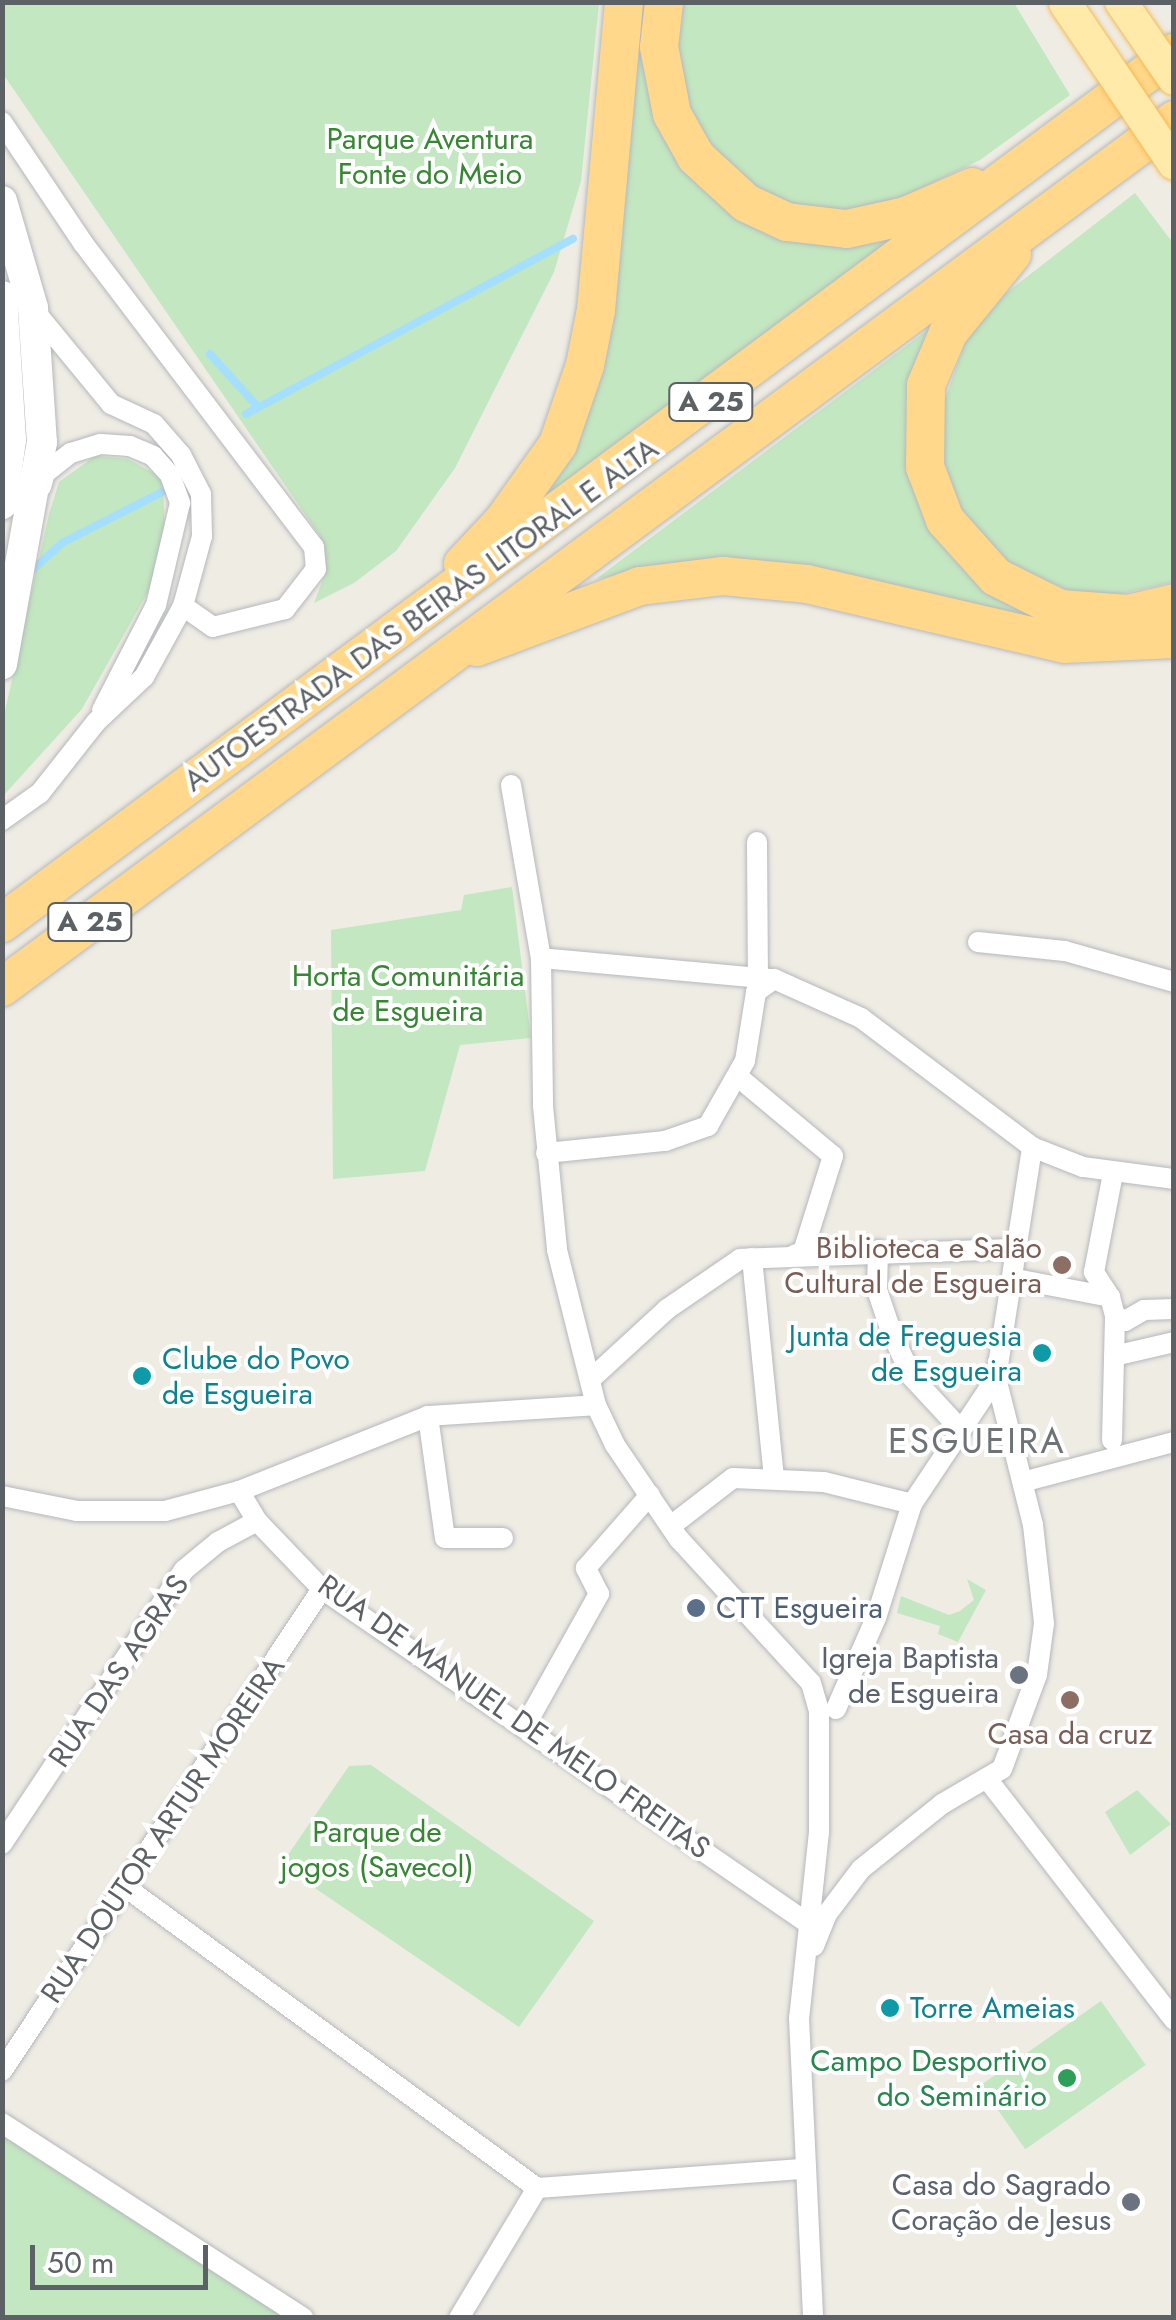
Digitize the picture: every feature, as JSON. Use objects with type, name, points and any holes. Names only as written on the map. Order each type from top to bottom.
[{"type":"highway","points":[[392,636],[504,520],[566,424],[596,310],[624,2]]},
{"type":"highway","points":[[664,2],[661,72],[677,125],[716,180],[766,214],[819,228],[876,224],[934,206],[1023,162]]},
{"type":"highway","name":"AUTOESTRADA DAS BEIRAS LITORAL E ALTA","points":[[2,923],[932,238],[1023,162],[1174,53]]},
{"type":"highway","name":"AUTOESTRADA DAS BEIRAS LITORAL E ALTA","points":[[2,986],[456,654],[544,581],[943,286],[1031,232],[1174,120]]},
{"type":"highway","points":[[1031,232],[959,317],[934,359],[921,426],[934,496],[952,533],[978,562],[1039,601],[1108,615],[1174,603]]},
{"type":"highway","points":[[456,654],[640,586],[722,576],[821,587],[1064,644],[1174,639]]},
{"type":"main road","points":[[1121,2],[1174,79]]},
{"type":"main road","points":[[1064,3],[1174,164]]},
{"type":"main road","points":[[2,201],[33,308],[42,442],[34,512],[2,664]]},
{"type":"main road","points":[[2,296],[11,440],[2,504]]},
{"type":"street","points":[[2,122],[83,243],[314,546],[316,569],[285,609],[214,627],[183,606]]},
{"type":"street","points":[[2,820],[40,792],[96,722],[144,677],[183,606],[202,536],[201,494],[188,468],[154,424],[99,391],[33,308]]},
{"type":"street","points":[[34,512],[45,473],[70,453],[102,444],[154,456],[170,475],[180,504],[156,605],[96,722]]},
{"type":"street","points":[[511,786],[540,958],[546,1153],[557,1250],[596,1404],[650,1495],[672,1524],[811,1683],[819,1711],[816,1866],[803,1972],[805,2169],[813,2318]]},
{"type":"street","points":[[546,1153],[696,1133],[737,1076],[756,992],[766,979],[757,842]]},
{"type":"street","points":[[978,942],[1064,950],[1174,982]]},
{"type":"street","points":[[540,958],[766,979],[861,1018],[1032,1147],[1112,1173],[1174,1178]]},
{"type":"street","points":[[737,1076],[833,1156],[803,1252],[794,1255]]},
{"type":"street","points":[[836,1709],[876,1618],[912,1504],[996,1378],[1016,1279],[1015,1248],[1032,1147]]},
{"type":"street","points":[[1112,1173],[1094,1272],[1113,1307],[1126,1321],[1144,1310],[1174,1309]]},
{"type":"street","points":[[591,1379],[666,1309],[740,1258],[1015,1248]]},
{"type":"street","points":[[878,1250],[878,1290],[892,1334],[912,1377],[961,1430]]},
{"type":"street","points":[[752,1258],[774,1478]]},
{"type":"street","points":[[1016,1279],[1113,1307]]},
{"type":"street","points":[[1112,1440],[1113,1307]]},
{"type":"street","points":[[1114,1356],[1174,1342]]},
{"type":"street","points":[[803,1972],[827,1914],[848,1886],[942,1804],[988,1780],[1014,1749],[1042,1640],[1026,1481],[996,1378]]},
{"type":"street","points":[[4,1491],[116,1513],[166,1511],[239,1491],[428,1416],[596,1404]]},
{"type":"street","points":[[428,1416],[445,1538],[503,1538]]},
{"type":"street","points":[[1026,1481],[1174,1442]]},
{"type":"street","points":[[672,1524],[733,1478],[774,1478],[869,1491],[912,1504]]},
{"type":"street","name":"RUA DE MANUEL DE MELO FREITAS","points":[[239,1491],[257,1521],[322,1589],[809,1924]]},
{"type":"street","points":[[524,1728],[599,1594],[586,1568],[650,1495]]},
{"type":"street","name":"RUA DAS AGRAS","points":[[2,1844],[184,1570],[218,1542],[257,1521]]},
{"type":"street","name":"RUA DOUTOR ARTUR MOREIRA","points":[[2,2071],[128,1888],[322,1589]]},
{"type":"street","points":[[988,1780],[1174,2020]]},
{"type":"street","points":[[816,1866],[848,1886]]},
{"type":"street","points":[[128,1888],[537,2188],[805,2169]]},
{"type":"street","points":[[2,2123],[304,2318]]},
{"type":"street","points":[[459,2318],[537,2188]]},
{"type":"green space","name":"Parque Aventura Fonte do Meio","points":[[2,3],[599,3],[581,181],[554,272],[455,468],[396,551],[354,583],[314,603],[325,574],[320,536],[3,74]]},
{"type":"green space","points":[[638,3],[652,3],[648,87],[673,155],[722,204],[903,234],[536,504],[578,430]]},
{"type":"green space","points":[[684,3],[1014,3],[1070,95],[980,160],[885,206],[832,213],[771,199],[727,167],[690,112],[674,47]]},
{"type":"green space","points":[[1135,193],[1173,243],[1173,582],[1112,596],[1073,592],[1016,569],[980,539],[956,500],[941,450],[945,399],[966,340],[1006,293]]},
{"type":"green space","points":[[934,325],[911,390],[906,459],[929,523],[1087,632],[824,570],[722,556],[596,579]]},
{"type":"green space","points":[[95,456],[128,459],[163,478],[165,545],[149,590],[82,709],[3,796],[3,720],[49,514],[59,482]]},
{"type":"green space","name":"Horta Comunitária de Esgueira","points":[[512,887],[531,1038],[460,1045],[425,1171],[333,1179],[331,930],[461,910],[464,895]]},
{"type":"green space","points":[[967,1579],[986,1590],[958,1642],[938,1634],[940,1626],[897,1613],[901,1596],[949,1615],[960,1611],[974,1600]]},
{"type":"green space","name":"Parque de jogos (Savecol)","points":[[371,1765],[594,1921],[519,2027],[281,1865],[349,1766]]},
{"type":"green space","points":[[1137,1790],[1171,1824],[1130,1855],[1105,1812]]},
{"type":"green space","name":"Campo Desportivo do Seminário","points":[[1101,2001],[1146,2065],[1025,2149],[981,2085]]},
{"type":"green space","points":[[3,2135],[284,2317],[3,2317]]},
{"type":"waterway","points":[[246,414],[573,239]]},
{"type":"waterway","points":[[210,354],[257,406]]},
{"type":"waterway","points":[[30,572],[62,543],[162,492]]},
{"type":"place","name":"Biblioteca e Salão Cultural de Esgueira","points":[[1062,1265]]},
{"type":"place","name":"Junta de Freguesia de Esgueira","points":[[1042,1353]]},
{"type":"place","name":"Clube do Povo de Esgueira","points":[[142,1376]]},
{"type":"place","name":"CTT Esgueira","points":[[696,1608]]},
{"type":"place","name":"Igreja Baptista de Esgueira","points":[[1019,1675]]},
{"type":"place","name":"Casa da cruz","points":[[1070,1700]]},
{"type":"place","name":"Torre Ameias","points":[[890,2008]]},
{"type":"place","name":"Campo Desportivo do Seminário","points":[[1067,2078]]},
{"type":"place","name":"Casa do Sagrado Coração de Jesus","points":[[1131,2202]]},
{"type":"district","name":"ESGUEIRA","points":[[977,1441]]}]
